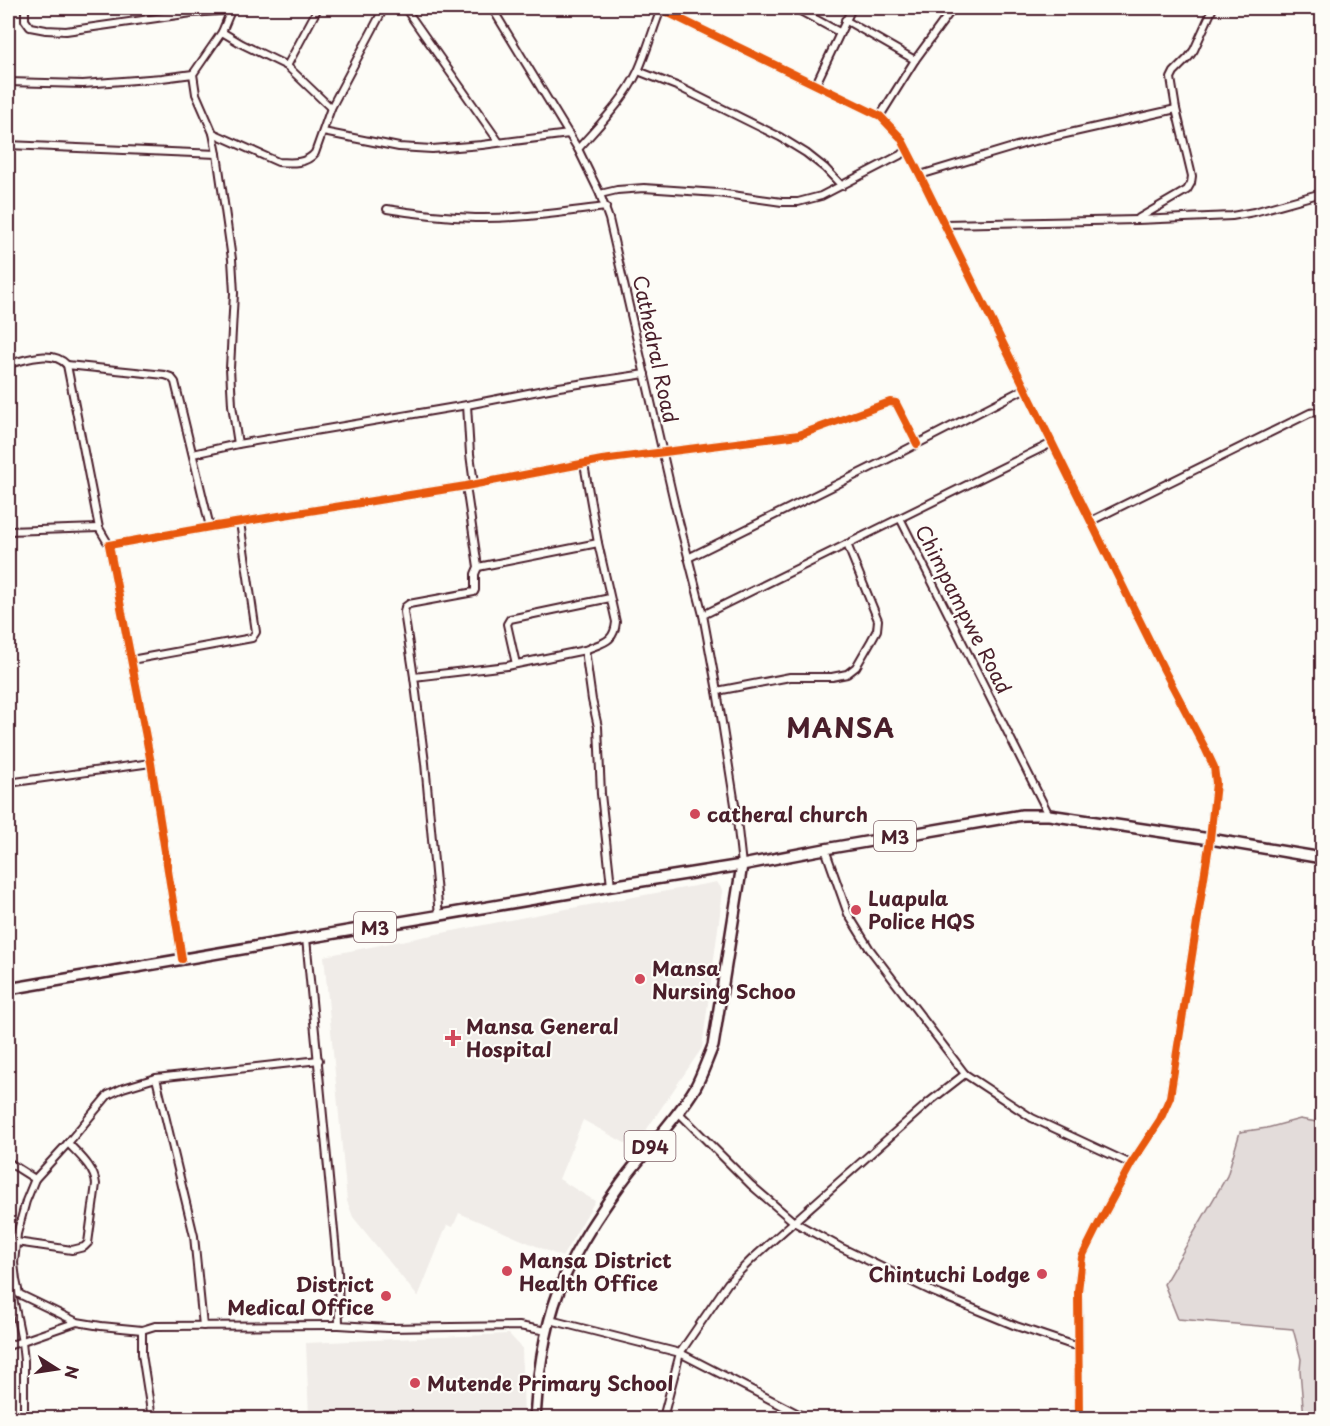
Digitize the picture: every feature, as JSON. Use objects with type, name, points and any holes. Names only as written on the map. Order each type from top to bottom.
[{"type":"main road","name":"M3","points":[[8,988],[742,865],[1022,815],[1049,815],[1323,858]]},
{"type":"main road","name":"D94","points":[[535,1419],[537,1390],[547,1331],[565,1275],[588,1233],[619,1186],[678,1112],[705,1066],[712,1046],[742,865]]},
{"type":"street","points":[[25,8],[25,20],[30,27],[66,31],[231,9],[222,32],[193,74],[196,94],[213,133],[218,154],[232,259],[234,293],[230,368],[232,405],[238,444]]},
{"type":"street","points":[[287,66],[318,8]]},
{"type":"street","points":[[213,133],[278,162],[306,161],[311,158],[315,153],[331,108],[384,8]]},
{"type":"street","points":[[405,8],[499,142]]},
{"type":"street","name":"Cathedral Road","points":[[492,8],[578,149],[606,207],[662,452],[703,615],[736,811],[742,865]]},
{"type":"street","points":[[578,149],[616,105],[638,71],[659,8],[880,116],[901,138],[920,175],[1214,767],[1216,783],[1210,839],[1170,1097],[1160,1120],[1131,1164],[1082,1257],[1078,1291],[1079,1419]]},
{"type":"street","points":[[795,8],[839,32]]},
{"type":"street","points":[[816,84],[852,8]]},
{"type":"street","points":[[880,116],[915,60],[953,8]]},
{"type":"street","points":[[1137,220],[1187,190],[1191,183],[1192,176],[1171,78],[1194,50],[1213,8]]},
{"type":"street","points":[[845,20],[915,60]]},
{"type":"street","points":[[222,32],[287,66],[331,108]]},
{"type":"street","points":[[638,71],[679,87],[780,137],[825,168],[842,186]]},
{"type":"street","points":[[8,82],[83,84],[193,74]]},
{"type":"street","points":[[920,175],[1030,142],[1176,109]]},
{"type":"street","points":[[323,132],[399,147],[432,149],[569,134]]},
{"type":"street","points":[[8,145],[218,154]]},
{"type":"street","points":[[600,194],[644,188],[798,202],[821,196],[908,152]]},
{"type":"street","points":[[945,224],[1232,216],[1323,193]]},
{"type":"street","points":[[387,209],[427,215],[476,218],[511,217],[606,207]]},
{"type":"street","points":[[8,364],[46,356],[56,357],[67,365],[99,528],[109,545],[151,763],[182,959]]},
{"type":"street","points":[[67,365],[171,377],[175,382],[210,527]]},
{"type":"street","points":[[193,454],[559,387],[645,374]]},
{"type":"street","points":[[688,558],[1026,388]]},
{"type":"street","points":[[109,545],[466,486],[584,464],[799,435],[894,402],[917,444]]},
{"type":"street","points":[[467,405],[474,484]]},
{"type":"street","points":[[1091,521],[1310,413],[1316,412],[1323,415]]},
{"type":"street","points":[[900,518],[1052,443]]},
{"type":"street","points":[[414,677],[516,664],[585,650],[610,639],[616,622],[598,543],[584,464]]},
{"type":"street","points":[[440,916],[425,763],[404,612],[405,607],[409,604],[474,592],[476,588],[475,574],[478,567],[466,486]]},
{"type":"street","name":"Chimpampwe Road","points":[[703,615],[900,518],[1049,815]]},
{"type":"street","points":[[131,660],[255,636],[240,522]]},
{"type":"street","points":[[8,531],[99,528]]},
{"type":"street","points":[[478,567],[598,543]]},
{"type":"street","points":[[717,691],[790,677],[832,677],[847,674],[856,667],[877,630],[878,620],[847,544]]},
{"type":"street","points":[[516,664],[507,624],[510,619],[610,598]]},
{"type":"street","points":[[585,650],[598,727],[601,794],[611,886]]},
{"type":"street","points":[[8,783],[151,763]]},
{"type":"street","points":[[825,849],[848,914],[869,948],[964,1074],[1032,1118],[1131,1164]]},
{"type":"street","points":[[306,938],[338,1273],[339,1325]]},
{"type":"street","points":[[24,1419],[25,1385],[22,1342],[13,1297],[16,1280],[14,1263],[16,1242],[26,1202],[35,1179],[108,1095],[123,1088],[156,1078],[319,1060]]},
{"type":"street","points":[[663,1419],[681,1353],[728,1283],[929,1102],[964,1074]]},
{"type":"street","points":[[156,1078],[194,1236],[203,1326]]},
{"type":"street","points":[[678,1112],[751,1185],[794,1222],[933,1292],[1016,1326],[1078,1347]]},
{"type":"street","points":[[16,1242],[72,1250],[84,1247],[88,1243],[96,1176],[68,1143]]},
{"type":"street","points":[[8,1162],[35,1179]]},
{"type":"street","points":[[13,1297],[76,1322],[142,1330],[156,1326],[339,1325],[388,1328],[508,1325],[547,1331]]},
{"type":"street","points":[[550,1320],[681,1353],[806,1419]]},
{"type":"street","points":[[8,1346],[76,1322]]},
{"type":"street","points":[[142,1330],[142,1354],[152,1419]]},
{"type":"shaded area","name":"Mansa General Hospital","points":[[717,882],[723,891],[702,1048],[634,1148],[583,1120],[559,1179],[595,1201],[562,1257],[459,1213],[453,1227],[447,1225],[418,1297],[353,1217],[347,1201],[324,956]]},
{"type":"shaded area","points":[[1300,1119],[1322,1123],[1322,1418],[1304,1418],[1301,1359],[1293,1329],[1178,1319],[1164,1284],[1227,1176],[1240,1132],[1267,1128]]},
{"type":"shaded area","name":"Mutende Primary School","points":[[509,1334],[522,1348],[524,1418],[309,1418],[306,1343]]},
{"type":"cycle path","points":[[658,8],[880,116],[901,138],[1214,767],[1216,783],[1210,839],[1170,1097],[1160,1120],[1131,1164],[1082,1257],[1078,1291],[1079,1418]]},
{"type":"cycle path","points":[[182,959],[151,763],[109,545],[466,486],[602,460],[799,435],[890,402],[896,403],[917,444]]},
{"type":"place","name":"catheral church","points":[[695,814]]},
{"type":"place","name":"Luapula Police HQS","points":[[856,910]]},
{"type":"place","name":"Mansa Nursing Schoo","points":[[640,979]]},
{"type":"place","name":"Mansa General Hospital","points":[[453,1038]]},
{"type":"place","name":"Mansa District Health Office","points":[[507,1271]]},
{"type":"place","name":"Chintuchi Lodge","points":[[1042,1274]]},
{"type":"place","name":"District Medical Office","points":[[386,1296]]},
{"type":"place","name":"Mutende Primary School","points":[[415,1383]]},
{"type":"district","name":"MANSA","points":[[841,727]]}]
